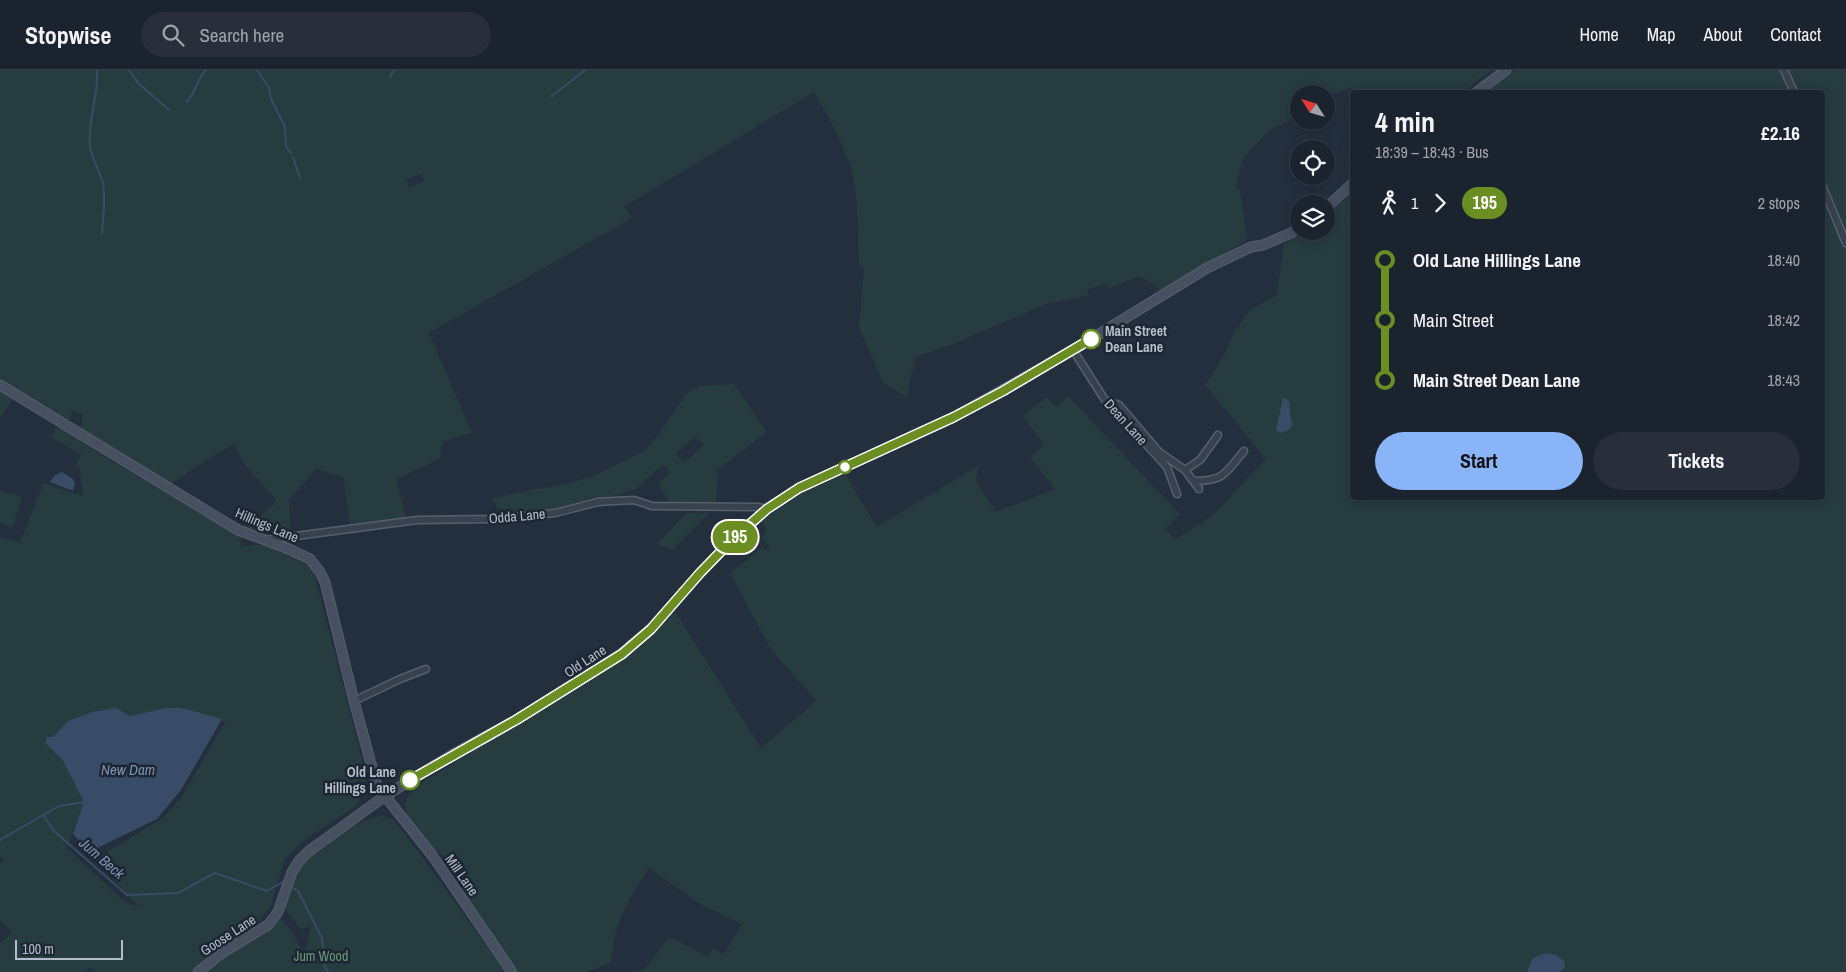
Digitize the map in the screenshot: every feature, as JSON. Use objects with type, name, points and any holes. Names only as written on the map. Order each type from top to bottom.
[{"type":"street","points":[[1479,90],[1506,70]]},
{"type":"street","points":[[1784,70],[1793,90]]},
{"type":"street","points":[[1335,200],[1350,186]]},
{"type":"street","points":[[1825,192],[1846,243]]},
{"type":"street","name":"Old Lane","points":[[385,796],[454,754],[524,715],[622,654],[651,629],[732,540],[767,509],[799,488],[954,417],[1073,350],[1207,268],[1251,247],[1263,245],[1290,233]]},
{"type":"street","name":"Dean Lane","points":[[1073,350],[1105,400],[1167,467],[1178,494]]},
{"type":"street","name":"Hillings Lane","points":[[0,384],[234,527],[310,559],[325,582],[373,774],[377,786],[385,796]]},
{"type":"street","points":[[1105,400],[1119,405],[1159,452],[1185,470],[1199,489]]},
{"type":"street","points":[[1185,470],[1200,460],[1218,435]]},
{"type":"street","points":[[1194,481],[1221,478],[1244,452]]},
{"type":"street","name":"Odda Lane","points":[[265,540],[417,520],[491,519],[555,513],[598,502],[614,501],[634,500],[652,506],[758,506],[767,509]]},
{"type":"street","points":[[354,701],[426,669]]},
{"type":"street","name":"Goose Lane","points":[[198,972],[222,953],[268,925],[276,916],[288,881],[299,860],[385,796]]},
{"type":"street","name":"Mill Lane","points":[[385,796],[432,855],[512,972]]},
{"type":"green space","points":[[0,70],[1493,70],[1466,90],[1354,90],[1352,88],[1335,93],[1335,85],[1290,85],[1290,120],[1268,131],[1243,158],[1235,188],[1240,191],[1247,239],[1252,237],[1162,291],[1140,276],[1109,288],[1104,284],[1088,290],[1088,295],[1046,304],[948,346],[915,357],[907,397],[884,384],[859,328],[864,267],[859,264],[857,205],[854,182],[849,163],[840,142],[814,92],[625,206],[632,218],[429,333],[472,433],[444,441],[441,447],[440,459],[396,479],[406,518],[350,524],[343,477],[316,469],[289,500],[291,533],[268,532],[247,528],[277,501],[243,463],[234,444],[206,460],[171,484],[82,429],[82,413],[73,411],[69,420],[0,379]],"holes":[[[421,174],[425,180],[409,188],[407,179]]]},
{"type":"green space","points":[[1514,70],[1846,70],[1846,972],[629,972],[645,969],[669,937],[708,957],[713,948],[724,954],[742,924],[697,902],[649,868],[630,898],[617,927],[610,963],[585,972],[517,972],[463,893],[458,874],[446,858],[431,847],[410,820],[406,812],[405,803],[408,796],[418,785],[616,663],[649,637],[675,611],[761,748],[816,701],[770,648],[730,573],[763,547],[766,551],[770,547],[761,537],[767,531],[762,520],[806,491],[845,474],[877,527],[978,466],[976,482],[996,512],[1055,489],[1030,458],[1044,445],[1023,416],[1046,397],[1057,407],[1068,396],[1180,514],[1165,529],[1176,539],[1213,515],[1266,459],[1205,385],[1225,354],[1235,331],[1249,311],[1277,295],[1284,244],[1291,240],[1335,240],[1335,209],[1350,195],[1350,500],[1825,500],[1825,90],[1490,90]]},
{"type":"green space","points":[[734,384],[767,432],[716,471],[720,478],[717,481],[716,504],[670,503],[658,484],[670,473],[663,464],[636,489],[618,495],[600,498],[571,508],[499,511],[492,499],[533,489],[554,487],[593,476],[644,451],[660,432],[687,393],[699,386]],"holes":[[[695,437],[704,445],[683,463],[676,453]]]},
{"type":"green space","points":[[0,391],[13,399],[0,418]]},
{"type":"green space","points":[[58,426],[99,453],[242,538],[240,547],[265,545],[290,555],[313,569],[366,781],[357,805],[302,842],[285,859],[271,905],[259,921],[191,972],[94,972],[90,967],[84,972],[0,972],[0,944],[12,933],[0,920],[0,863],[4,860],[0,855],[0,537],[20,543],[43,483],[83,496],[80,469],[76,466],[81,454],[51,437]],"holes":[[[116,708],[130,716],[166,708],[222,719],[225,722],[182,796],[162,819],[95,859],[138,906],[126,903],[67,848],[85,802],[62,759],[47,737],[53,737],[68,723],[88,713]]]},
{"type":"green space","points":[[0,491],[22,497],[13,527],[0,523]]},
{"type":"green space","points":[[687,513],[709,513],[672,550],[657,544]]},
{"type":"green space","name":"Jum Wood","points":[[383,816],[393,819],[403,831],[506,972],[205,972],[230,953],[266,934],[281,918],[295,936],[304,958],[311,925],[301,930],[285,908],[290,883],[301,862],[356,824],[374,817]]},
{"type":"water","points":[[1283,398],[1289,401],[1293,425],[1281,433],[1276,430]]},
{"type":"water","points":[[62,472],[73,479],[75,483],[73,491],[50,482],[54,476]]},
{"type":"water","name":"New Dam","points":[[116,708],[130,716],[166,708],[182,708],[222,719],[181,790],[157,819],[89,852],[73,834],[84,802],[62,759],[45,743],[47,737],[53,737],[68,721],[92,712]]},
{"type":"water","points":[[1546,953],[1557,955],[1564,961],[1565,967],[1560,972],[1527,972],[1533,958]]},
{"type":"waterway","points":[[97,70],[91,118],[90,147],[102,179],[104,190],[102,234]]},
{"type":"waterway","points":[[129,70],[138,83],[169,110]]},
{"type":"waterway","points":[[187,102],[200,77],[206,70]]},
{"type":"waterway","points":[[257,70],[269,88],[271,99],[285,127],[286,146],[291,153]]},
{"type":"waterway","points":[[390,77],[394,70]]},
{"type":"waterway","points":[[552,96],[585,70]]},
{"type":"waterway","points":[[293,157],[300,178]]},
{"type":"waterway","name":"Jum Beck","points":[[0,840],[59,806],[85,802]]},
{"type":"waterway","name":"Jum Beck","points":[[43,815],[54,831],[127,895],[178,893],[215,873],[267,891],[283,882],[285,883]]},
{"type":"waterway","name":"Jum Beck","points":[[291,887],[298,891],[322,938],[325,967],[328,972]]},
{"type":"bus line","name":"195","points":[[410,780],[516,720],[622,654],[651,629],[732,540],[767,509],[799,488],[954,417],[1003,391],[1091,339]]},
{"type":"place","name":"Main Street Dean Lane","points":[[1091,339]]},
{"type":"place","name":"Old Lane Hillings Lane","points":[[410,780]]}]
